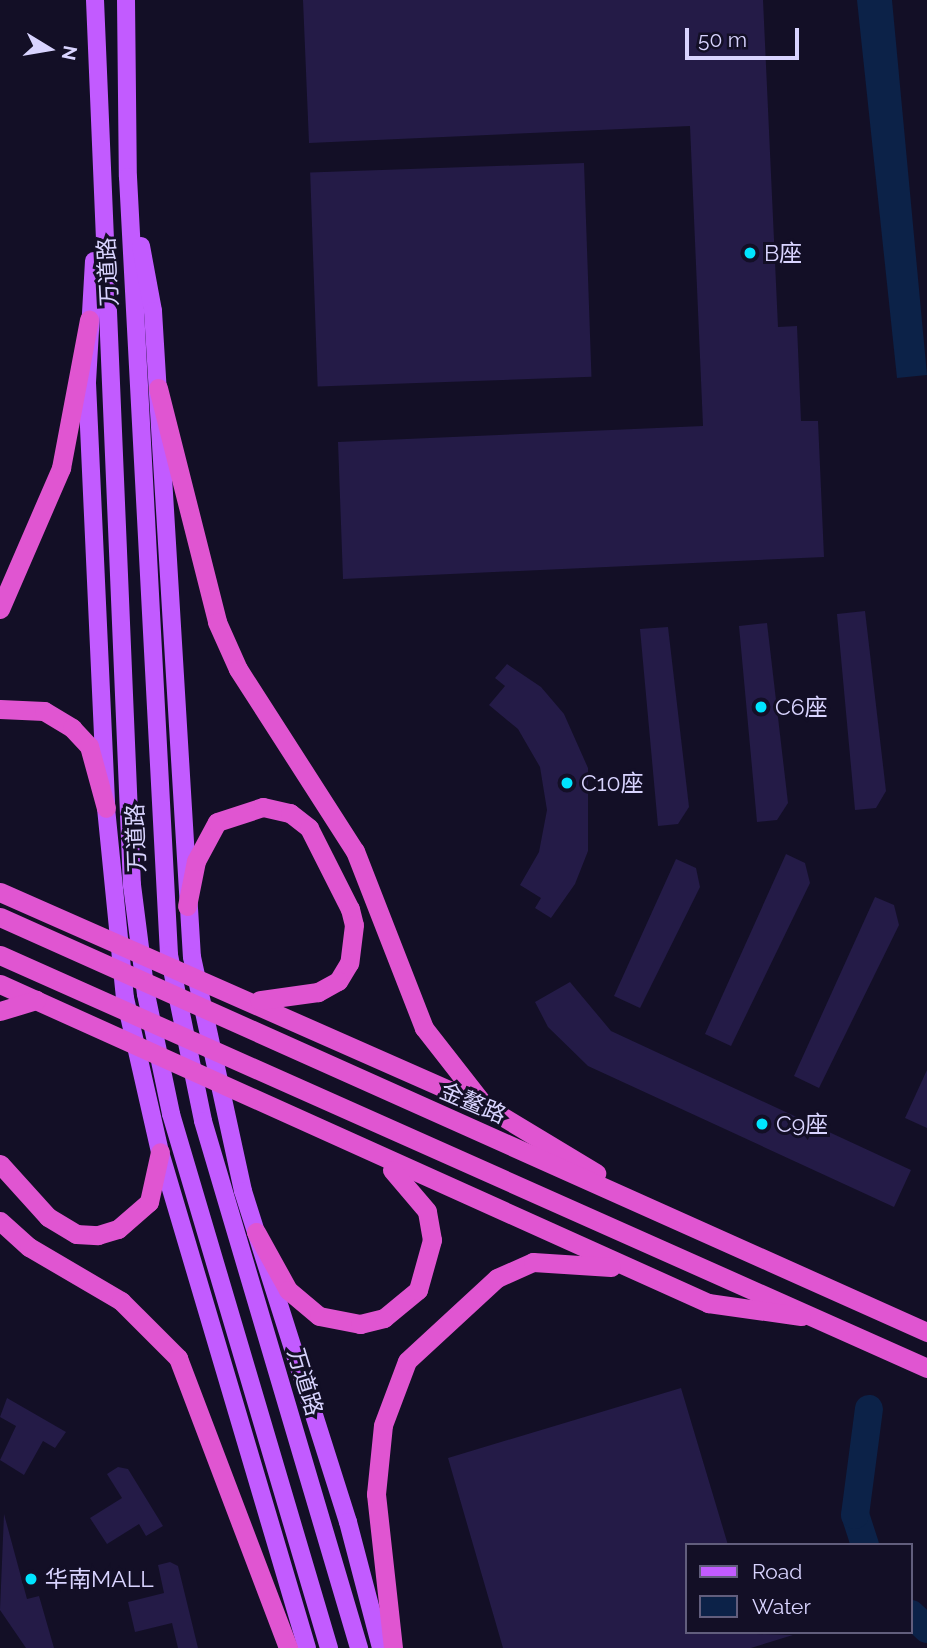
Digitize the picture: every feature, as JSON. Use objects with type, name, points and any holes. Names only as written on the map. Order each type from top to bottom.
[{"type":"highway","points":[[0,609],[61,468],[89,320]]},
{"type":"highway","points":[[158,388],[216,622],[238,669],[355,851],[424,1028],[485,1106]]},
{"type":"highway","points":[[0,709],[44,711],[72,728],[94,758],[107,808]]},
{"type":"highway","points":[[187,906],[205,838],[236,812],[263,807],[290,813],[309,828],[331,866],[354,925],[349,963],[338,981],[282,1000],[239,995]]},
{"type":"highway","points":[[0,892],[239,995],[485,1106],[632,1198]]},
{"type":"highway","name":"金鳌路","points":[[0,918],[927,1332]]},
{"type":"highway","points":[[0,955],[927,1368]]},
{"type":"highway","points":[[0,984],[363,1148],[733,1309],[817,1318]]},
{"type":"highway","points":[[0,1011],[36,1000]]},
{"type":"highway","points":[[256,1232],[288,1290],[319,1316],[360,1324],[403,1308],[427,1262],[432,1240],[427,1211],[407,1181],[363,1148]]},
{"type":"highway","points":[[0,1164],[48,1217],[76,1234],[98,1235],[118,1229],[149,1202],[160,1152]]},
{"type":"highway","points":[[0,1221],[29,1247],[121,1301],[178,1359],[288,1648]]},
{"type":"highway","points":[[393,1648],[376,1494],[383,1425],[407,1360],[497,1278],[533,1262],[592,1262],[658,1278]]},
{"type":"main road","name":"万道路","points":[[95,0],[132,885],[171,1114],[329,1648]]},
{"type":"main road","name":"万道路","points":[[126,0],[128,177],[163,896],[203,1121],[359,1648]]},
{"type":"main road","points":[[128,177],[153,311],[187,906],[228,1133],[256,1232],[348,1522],[381,1648]]},
{"type":"main road","points":[[101,186],[89,320],[107,808],[125,998],[148,1109],[160,1152],[307,1648]]},
{"type":"water","points":[[857,0],[892,0],[927,375],[897,378]]},
{"type":"building","points":[[303,0],[763,0],[778,327],[797,326],[801,421],[818,421],[824,557],[343,579],[338,442],[703,426],[690,126],[309,143]]},
{"type":"building","points":[[584,163],[591,377],[318,386],[310,173]]},
{"type":"building","points":[[865,611],[886,791],[876,808],[855,810],[837,614]]},
{"type":"building","name":"C6座","points":[[767,623],[788,803],[777,820],[757,822],[739,626]]},
{"type":"building","points":[[668,627],[689,807],[678,824],[658,826],[640,629]]},
{"type":"building","name":"C10座","points":[[507,664],[541,687],[564,714],[588,768],[588,851],[575,884],[551,918],[535,908],[541,898],[520,885],[539,852],[547,810],[540,767],[518,729],[489,705],[505,686],[495,678]]},
{"type":"building","points":[[786,854],[805,863],[810,883],[731,1046],[705,1034]]},
{"type":"building","points":[[676,859],[696,868],[700,887],[640,1008],[614,996]]},
{"type":"building","points":[[875,897],[894,905],[899,925],[819,1088],[794,1076]]},
{"type":"building","name":"C9座","points":[[570,982],[611,1031],[911,1170],[894,1207],[588,1066],[548,1027],[535,1002]]},
{"type":"building","points":[[927,1070],[927,1128],[905,1118]]},
{"type":"building","points":[[681,1388],[727,1543],[685,1543],[685,1634],[793,1635],[751,1648],[503,1648],[448,1458]]},
{"type":"building","points":[[7,1398],[66,1432],[55,1448],[43,1441],[24,1475],[0,1460],[16,1426],[0,1417]]},
{"type":"building","points":[[118,1467],[128,1469],[163,1526],[146,1536],[139,1524],[107,1544],[90,1518],[122,1498],[107,1474]]},
{"type":"building","points":[[4,1514],[27,1599],[39,1596],[54,1648],[26,1648],[0,1610]]},
{"type":"building","points":[[170,1562],[178,1566],[198,1648],[178,1648],[172,1623],[135,1632],[128,1602],[164,1593],[158,1565]]},
{"type":"waterway","points":[[864,1543],[855,1515],[869,1409]]},
{"type":"waterway","points":[[913,1616],[927,1629]]},
{"type":"place","name":"B座","points":[[750,253]]},
{"type":"place","name":"C6座","points":[[761,707]]},
{"type":"place","name":"C10座","points":[[567,783]]},
{"type":"place","name":"C9座","points":[[762,1124]]},
{"type":"place","name":"华南MALL","points":[[31,1579]]}]
